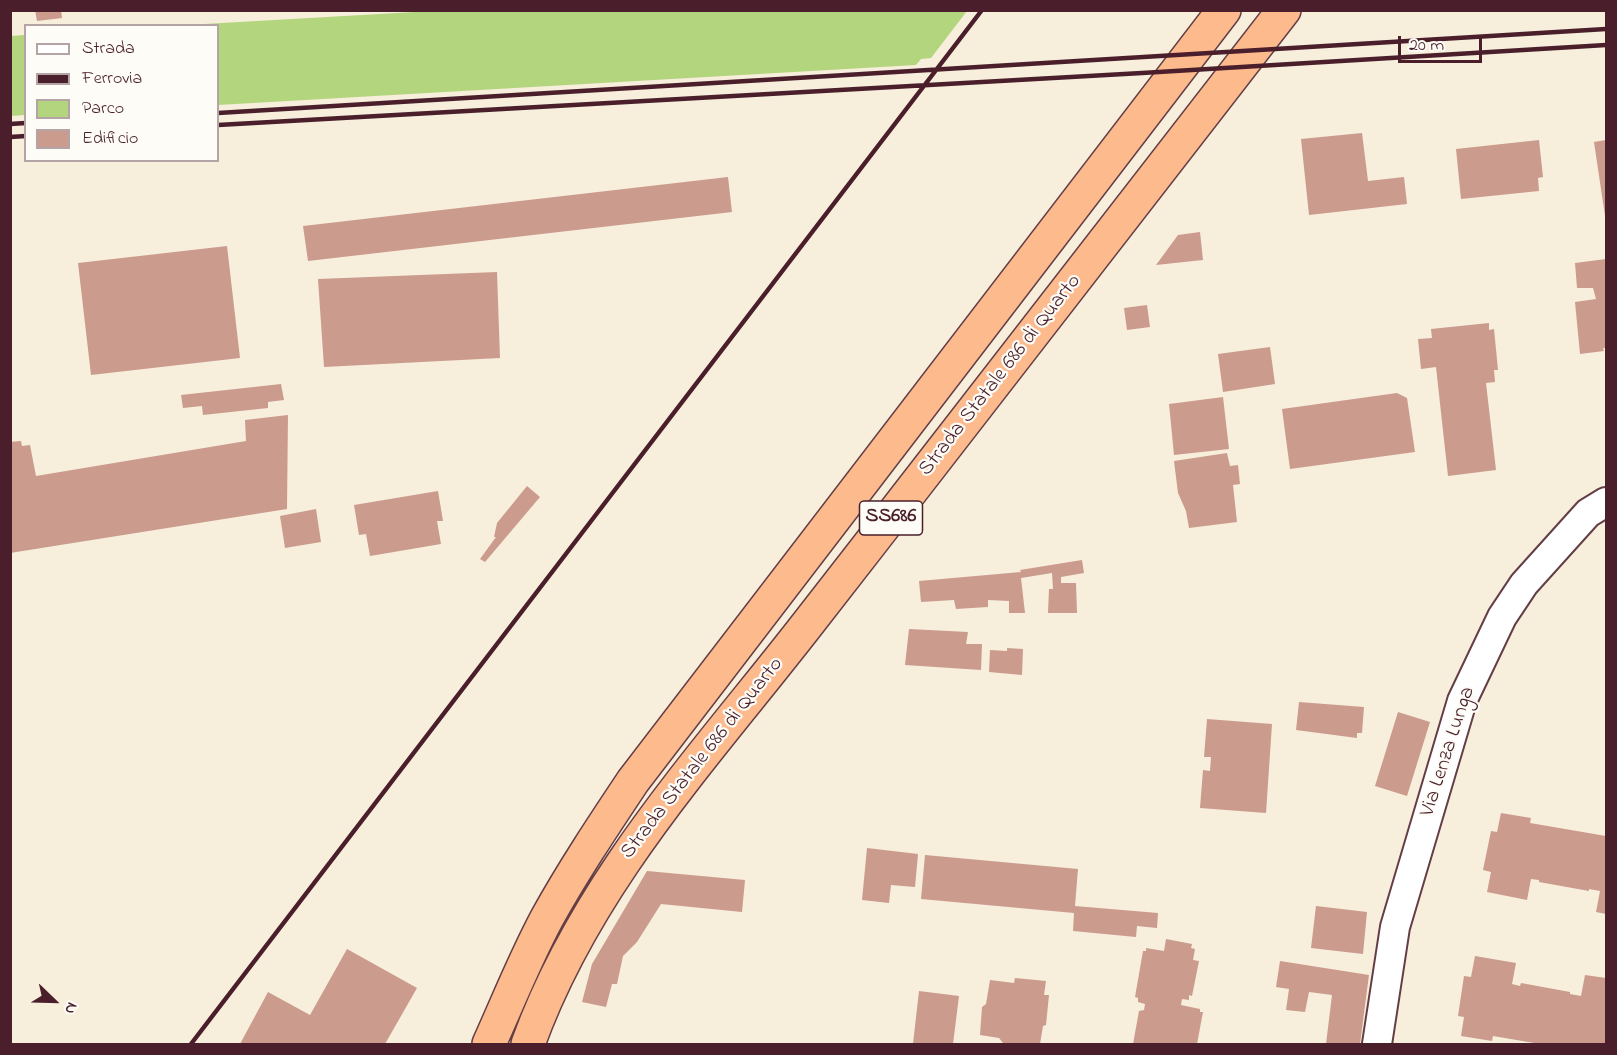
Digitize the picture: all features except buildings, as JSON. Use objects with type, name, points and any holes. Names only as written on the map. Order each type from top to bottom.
[{"type":"highway","name":"Strada Statale 686 di Quarto","points":[[489,1044],[546,920],[573,872],[633,781],[1224,10]]},
{"type":"highway","name":"Strada Statale 686 di Quarto","points":[[528,1044],[538,1016],[573,944],[630,850],[676,788],[804,630],[1129,213],[1284,10]]},
{"type":"street","name":"Via Lenza Lunga","points":[[1377,1044],[1395,927],[1462,701],[1497,625],[1524,584],[1588,513],[1606,502]]},
{"type":"green space","points":[[967,10],[931,58],[921,59],[916,65],[219,105],[219,24],[204,24],[432,11]]},
{"type":"green space","points":[[24,35],[24,115],[11,116],[11,36]]},
{"type":"railway","points":[[191,1044],[982,10]]},
{"type":"railway","points":[[219,113],[1606,29]]},
{"type":"railway","points":[[219,125],[1606,45]]},
{"type":"railway","points":[[10,124],[24,123]]},
{"type":"railway","points":[[10,137],[24,136]]}]
